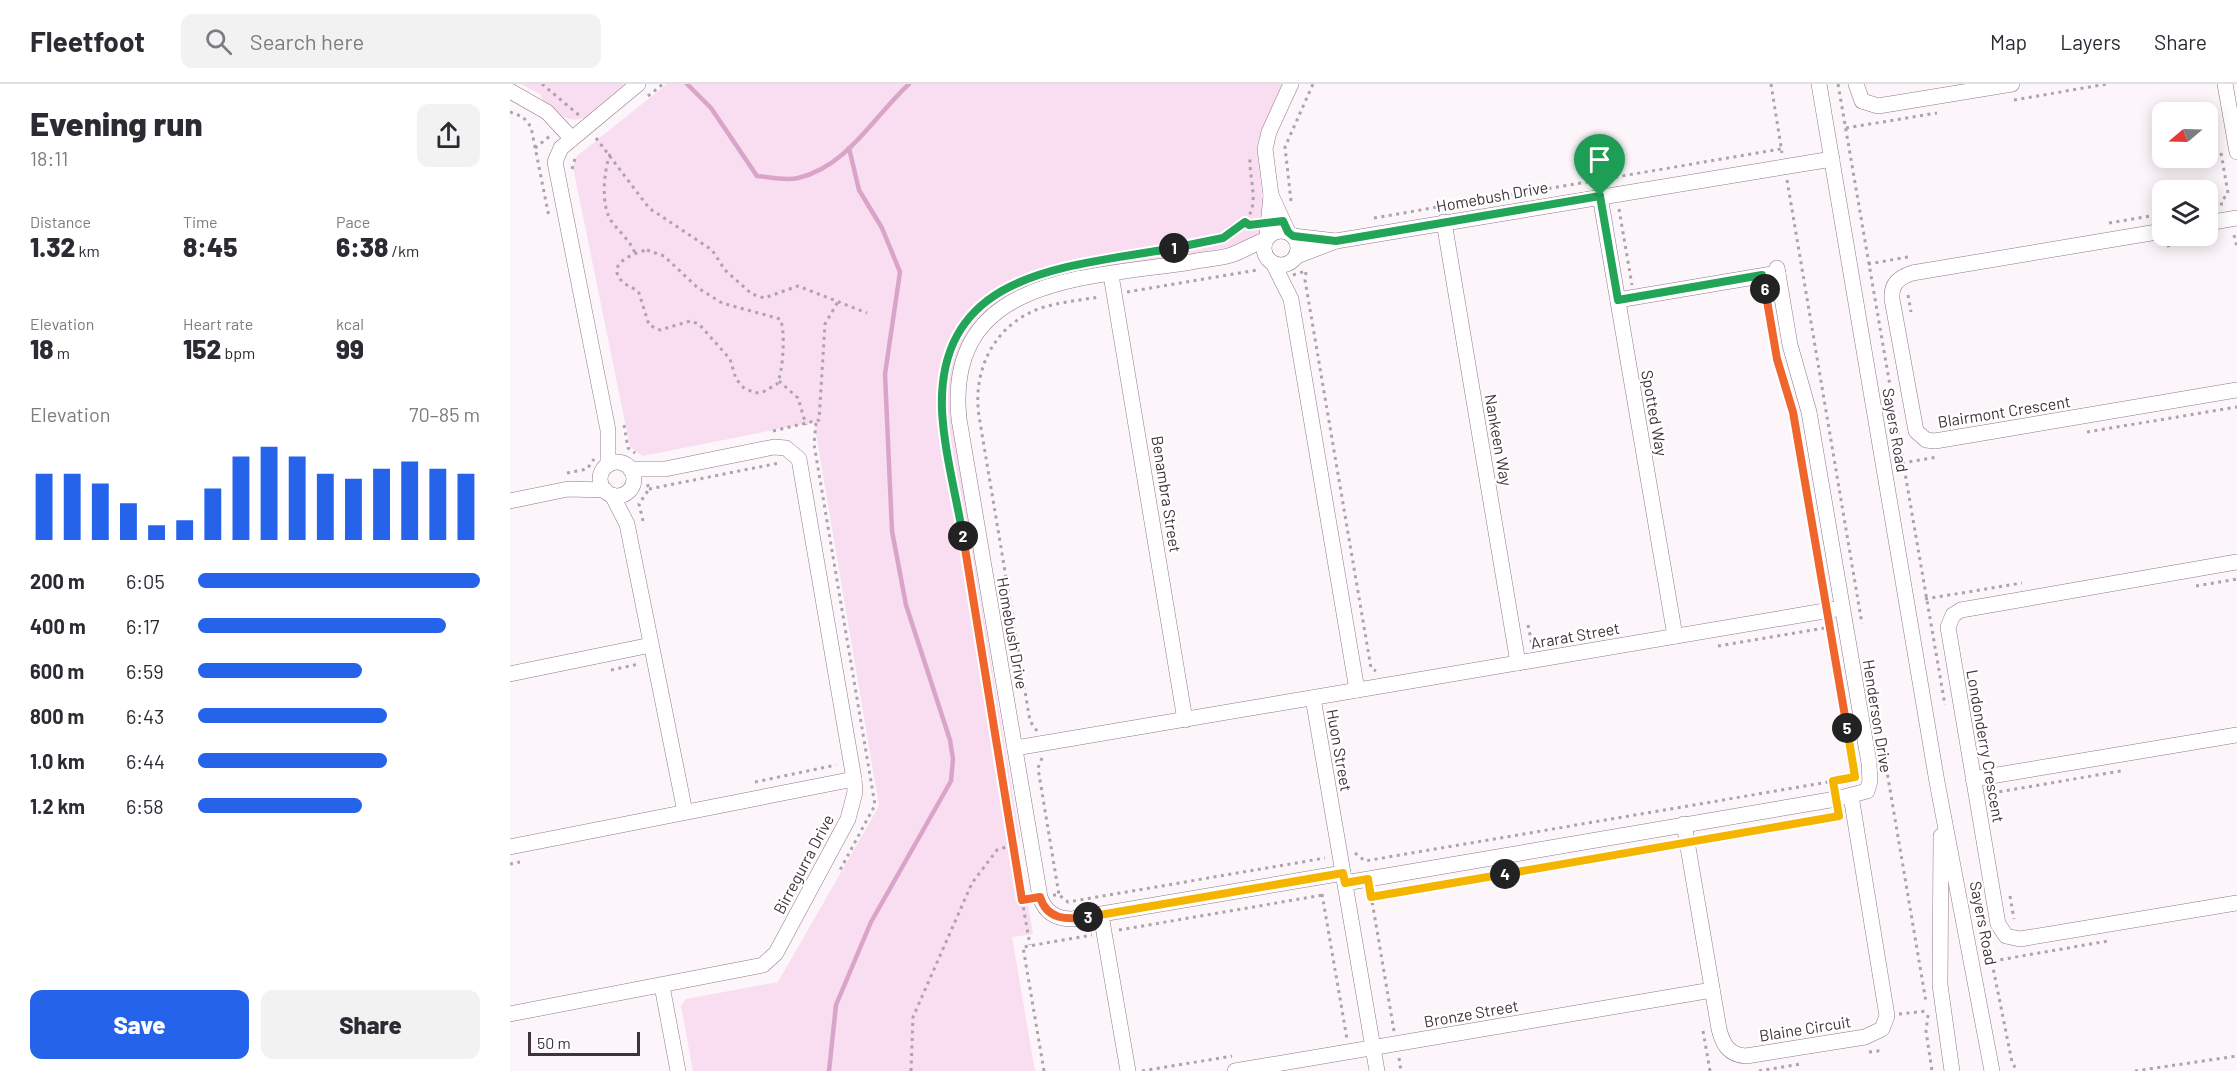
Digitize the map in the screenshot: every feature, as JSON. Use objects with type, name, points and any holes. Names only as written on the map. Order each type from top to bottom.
[{"type":"street","points":[[638,84],[592,132],[577,144],[558,153],[556,169],[608,430],[606,464],[601,482],[627,524],[685,812]]},
{"type":"street","points":[[1281,265],[1298,247],[1278,231],[1265,158],[1266,142],[1291,84]]},
{"type":"street","name":"Sayers Road","points":[[1819,84],[1937,782],[1992,1071]]},
{"type":"street","points":[[1856,84],[1862,101],[1878,106],[2012,84]]},
{"type":"street","points":[[2225,84],[2237,152]]},
{"type":"street","points":[[510,91],[547,112],[577,144]]},
{"type":"street","name":"Homebush Drive","points":[[1231,255],[1281,265],[1336,241],[1832,159]]},
{"type":"street","name":"Spotted Way","points":[[1600,196],[1675,636]]},
{"type":"street","name":"Nankeen Way","points":[[1444,222],[1518,663]]},
{"type":"street","points":[[1278,231],[1263,252],[1281,265],[1291,299],[1357,690]]},
{"type":"street","name":"Homebush Drive","points":[[1040,897],[959,419],[958,381],[973,339],[1004,305],[1036,289],[1231,255],[1278,231],[1336,241]]},
{"type":"street","name":"Blairmont Crescent","points":[[2152,233],[1912,273],[1899,278],[1893,288],[1892,299],[1916,432],[1926,440],[1935,441],[2237,390]]},
{"type":"street","name":"Henderson Drive","points":[[1618,300],[1778,270],[1790,345],[1809,412],[1840,593],[1835,610],[1870,775],[1867,791],[1843,798]]},
{"type":"street","name":"Benambra Street","points":[[1111,275],[1185,720]]},
{"type":"street","points":[[608,430],[633,464],[634,477],[639,486],[627,524]]},
{"type":"street","points":[[568,489],[606,464],[617,462],[665,469],[774,447],[788,456]]},
{"type":"street","name":"Birregurra Drive","points":[[510,1014],[763,965],[776,953],[848,819],[855,792],[854,779],[802,465],[788,456]]},
{"type":"street","points":[[510,501],[568,489],[621,495],[665,469]]},
{"type":"street","name":"Londonderry Crescent","points":[[2237,562],[1954,613],[1949,622],[1948,631],[1998,924],[2002,933],[2009,938],[2020,939],[2237,903]]},
{"type":"street","name":"Ararat Street","points":[[1313,698],[1835,610]]},
{"type":"street","points":[[510,674],[651,645]]},
{"type":"street","name":"Huon Street","points":[[1015,748],[1313,698],[1377,1071]]},
{"type":"street","points":[[1973,779],[2237,735]]},
{"type":"street","points":[[510,847],[854,779]]},
{"type":"street","name":"Sayers Road","points":[[1937,782],[1942,853],[1940,985],[1952,1071]]},
{"type":"street","points":[[1040,897],[1046,909],[1063,919],[1101,915],[1320,877],[1368,879],[1843,798]]},
{"type":"street","name":"Blaine Circuit","points":[[1684,824],[1695,841],[1712,990],[1721,1039],[1727,1049],[1740,1056],[1865,1037],[1875,1034],[1886,1024],[1887,1009],[1843,798]]},
{"type":"street","points":[[1101,915],[1128,1071]]},
{"type":"street","points":[[662,986],[678,1071]]},
{"type":"street","name":"Bronze Street","points":[[1235,1071],[1712,990]]},
{"type":"path","points":[[542,84],[556,93],[592,132],[649,208],[712,250],[725,270],[752,294],[765,298],[798,286],[839,300],[867,313]]},
{"type":"path","points":[[647,98],[663,84]]},
{"type":"path","points":[[1245,222],[1249,225],[1278,231],[1294,218],[1285,147],[1313,84]]},
{"type":"path","points":[[1838,84],[1946,711]]},
{"type":"path","points":[[510,112],[522,117],[531,127],[551,228]]},
{"type":"path","points":[[592,132],[605,131]]},
{"type":"path","points":[[590,144],[592,132]]},
{"type":"path","points":[[574,178],[572,167],[577,144]]},
{"type":"path","points":[[1169,249],[1223,238],[1245,222],[1253,202],[1250,148]]},
{"type":"path","points":[[1367,219],[1782,149]]},
{"type":"path","points":[[2220,150],[2228,193],[2222,202],[2231,219],[2227,236],[2235,235],[2237,247]]},
{"type":"path","points":[[610,154],[605,178],[608,213],[611,221],[626,235],[635,253]]},
{"type":"path","points":[[2156,248],[2168,246]]},
{"type":"path","points":[[651,250],[658,252],[698,288],[714,299],[739,310],[780,319],[783,334],[779,381],[763,393],[755,393],[744,388],[736,379],[730,359],[699,324],[690,321],[664,329],[652,327],[645,318],[639,293],[623,282],[618,275],[620,261],[635,253],[651,250]]},
{"type":"path","points":[[1386,670],[1375,672],[1371,668],[1305,280],[1281,265],[1047,306],[1027,314],[995,341],[979,375],[976,401],[1030,721],[1037,728],[1042,759],[1038,768],[1059,895],[1068,902],[1356,853],[1365,861],[1401,1071]]},
{"type":"path","points":[[971,317],[997,292],[1040,273]]},
{"type":"path","points":[[1907,290],[1911,313]]},
{"type":"path","points":[[771,432],[816,423],[820,417],[825,324],[839,300]]},
{"type":"path","points":[[1775,349],[1783,380]]},
{"type":"path","points":[[943,419],[945,374]]},
{"type":"path","points":[[779,381],[798,398],[804,410],[806,425]]},
{"type":"path","points":[[624,425],[633,464]]},
{"type":"path","points":[[565,474],[586,469],[597,455],[606,464]]},
{"type":"path","points":[[644,526],[639,504],[639,486],[788,456]]},
{"type":"path","points":[[1840,593],[1856,590]]},
{"type":"path","points":[[1832,638],[1835,610]]},
{"type":"path","points":[[1516,647],[1535,645]]},
{"type":"path","points":[[752,782],[836,765],[834,754]]},
{"type":"path","points":[[1992,793],[2132,769]]},
{"type":"path","points":[[1365,861],[1887,772]]},
{"type":"path","points":[[1371,897],[1839,816],[1843,798],[1833,781]]},
{"type":"path","points":[[1013,833],[1030,945]]},
{"type":"path","points":[[1695,841],[1705,851]]},
{"type":"path","points":[[910,1071],[913,1017],[972,883],[997,850],[1015,844]]},
{"type":"path","points":[[1317,860],[1350,1052]]},
{"type":"path","points":[[510,864],[522,861]]},
{"type":"path","points":[[1022,900],[1059,895]]},
{"type":"path","points":[[1044,1071],[1023,946],[1323,896]]},
{"type":"path","points":[[1985,932],[2012,1062],[2017,1071]]},
{"type":"path","points":[[2135,1071],[2237,1056]]},
{"type":"shaded area","points":[[521,84],[629,84],[594,114],[575,120],[565,118],[546,104],[540,94]]},
{"type":"shaded area","points":[[667,84],[1283,84],[1257,146],[1263,203],[1260,233],[1235,246],[1031,283],[995,304],[980,318],[969,333],[954,369],[950,390],[950,411],[1020,839],[1017,840],[1033,934],[1012,937],[1035,1071],[693,1071],[681,1006],[686,999],[778,982],[879,806],[814,422],[643,456],[630,447],[573,167],[577,156]]},
{"type":"waterway","points":[[687,84],[711,108],[757,176],[778,179],[798,178],[832,163],[859,138],[909,84]]},
{"type":"waterway","points":[[829,1071],[836,1005],[871,922],[951,781],[953,759],[950,740],[906,605],[892,531],[885,374],[900,272],[882,228],[859,190],[849,148]]},
{"type":"route","points":[[1600,196],[1618,300],[1762,275],[1777,359],[1793,412],[1855,777],[1833,781],[1839,816],[1371,897],[1368,879],[1345,883],[1343,873],[1072,919],[1063,919],[1051,914],[1040,897],[1022,900],[1013,849],[1015,844],[942,411],[945,374],[949,359],[961,330],[976,310],[1004,288],[1033,275],[1223,238],[1245,222],[1249,225],[1283,221],[1288,232],[1293,236],[1336,241],[1600,196]]}]
